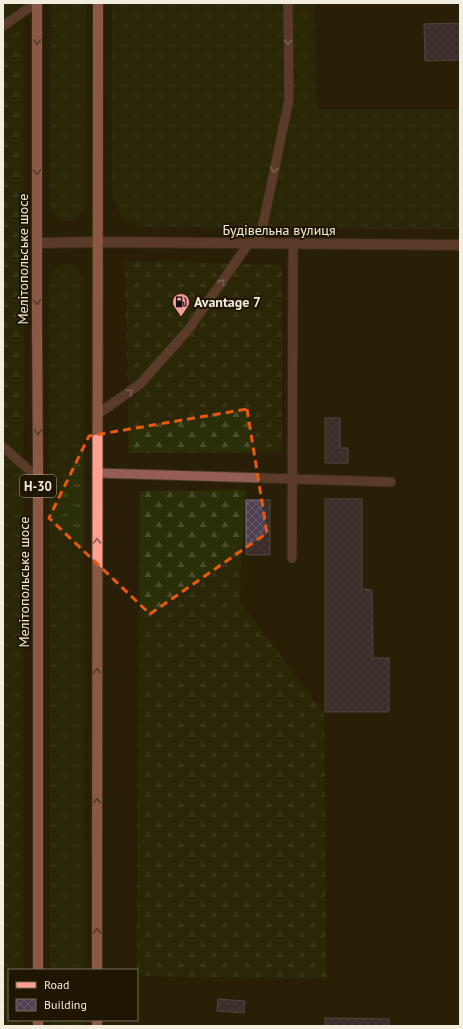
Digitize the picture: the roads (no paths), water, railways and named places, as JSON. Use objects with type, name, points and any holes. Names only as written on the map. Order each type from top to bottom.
[{"type":"main road","name":"Мелітопольське шосе","points":[[36,3],[38,969]]},
{"type":"main road","points":[[97,969],[98,3]]},
{"type":"street","name":"Будівельна вулиця","points":[[37,243],[98,242],[460,245]]},
{"type":"lane","points":[[3,26],[36,3]]},
{"type":"lane","points":[[98,414],[140,384],[184,335],[253,243],[264,220],[289,99],[288,3]]},
{"type":"lane","points":[[292,558],[293,244]]},
{"type":"lane","points":[[3,447],[38,478]]},
{"type":"lane","points":[[97,473],[391,482]]},
{"type":"place","name":"Avantage 7","points":[[181,317]]}]
